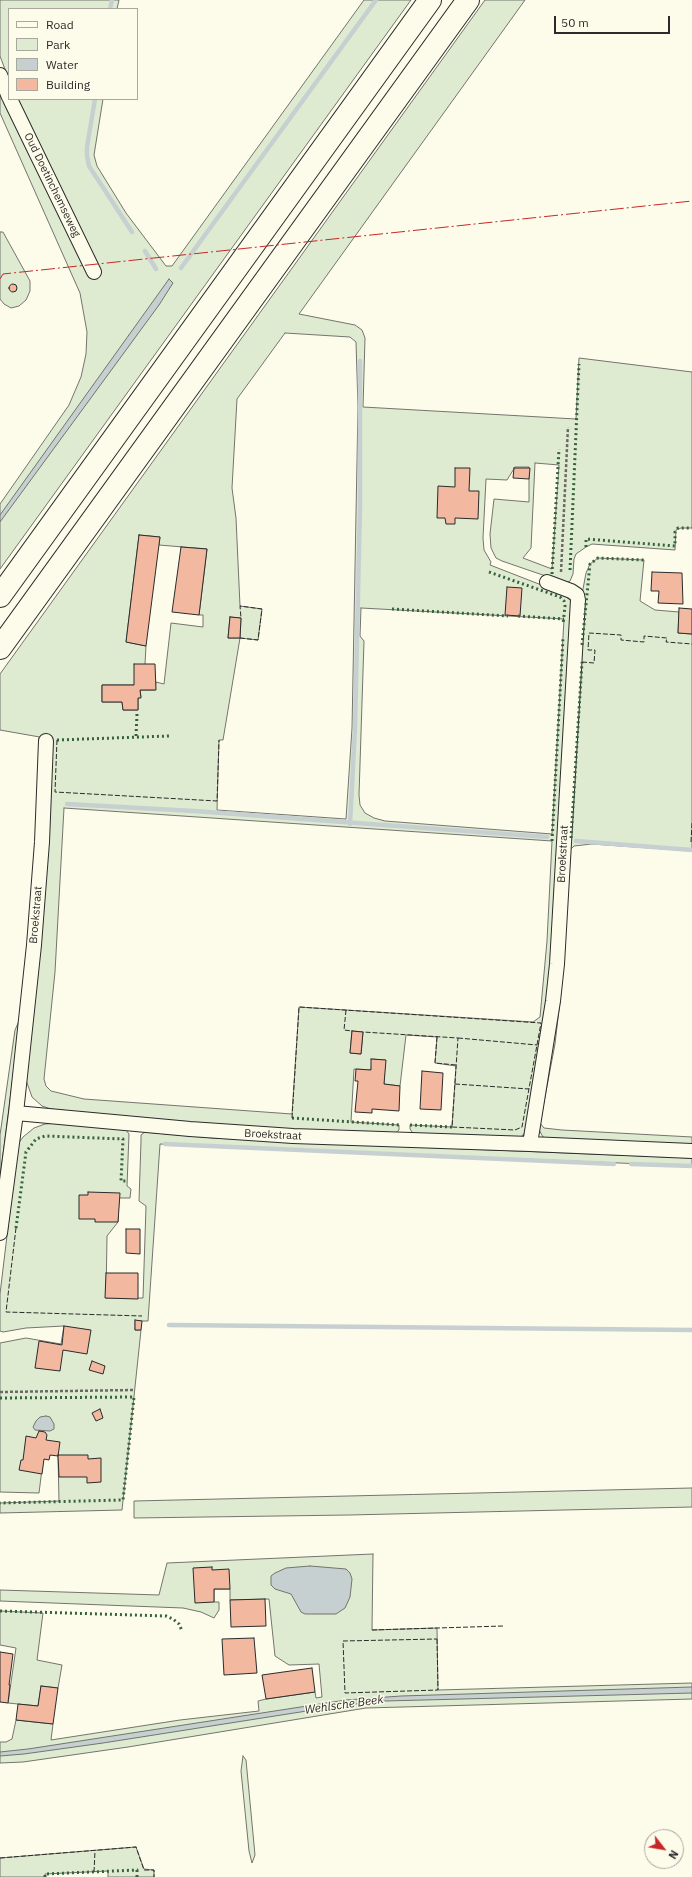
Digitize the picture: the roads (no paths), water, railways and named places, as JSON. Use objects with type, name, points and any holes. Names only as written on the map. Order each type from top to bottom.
[{"type":"highway","points":[[0,596],[430,0]]},
{"type":"highway","points":[[0,648],[468,0]]},
{"type":"street","name":"Oud Doetinchemseweg","points":[[0,75],[8,95]]},
{"type":"street","name":"Oud Doetinchemseweg","points":[[10,100],[94,272]]},
{"type":"street","name":"Broekstraat","points":[[530,1144],[552,1008],[557,964],[578,600],[577,595],[553,585]]},
{"type":"street","name":"Broekstraat","points":[[0,1233],[16,1113],[34,945],[42,842],[46,741]]},
{"type":"street","name":"Broekstraat","points":[[16,1113],[190,1129],[293,1136],[692,1151]]},
{"type":"water","points":[[169,279],[173,283],[159,305],[0,522],[0,515]]},
{"type":"water","points":[[40,1417],[50,1417],[54,1424],[54,1429],[50,1431],[35,1430],[33,1427],[36,1421]]},
{"type":"water","points":[[310,1566],[346,1569],[350,1573],[352,1579],[350,1597],[345,1608],[336,1614],[305,1614],[301,1612],[291,1594],[275,1589],[271,1585],[271,1576],[275,1573],[286,1568]]},
{"type":"water","name":"Wehlsche Beek","points":[[692,1687],[692,1693],[385,1701],[345,1705],[103,1743],[0,1756],[0,1752],[346,1700],[401,1696]]},
{"type":"waterway","points":[[110,8],[112,0]]},
{"type":"waterway","points":[[181,268],[376,0]]},
{"type":"waterway","points":[[95,100],[87,147],[89,166],[132,232]]},
{"type":"waterway","points":[[145,251],[156,269]]},
{"type":"waterway","points":[[350,824],[355,729],[360,505],[360,361]]},
{"type":"waterway","points":[[67,804],[194,811],[547,837]]},
{"type":"waterway","points":[[576,841],[692,850]]},
{"type":"waterway","points":[[165,1144],[614,1164]]},
{"type":"waterway","points":[[631,1164],[692,1166]]},
{"type":"waterway","points":[[169,1325],[692,1330]]}]
